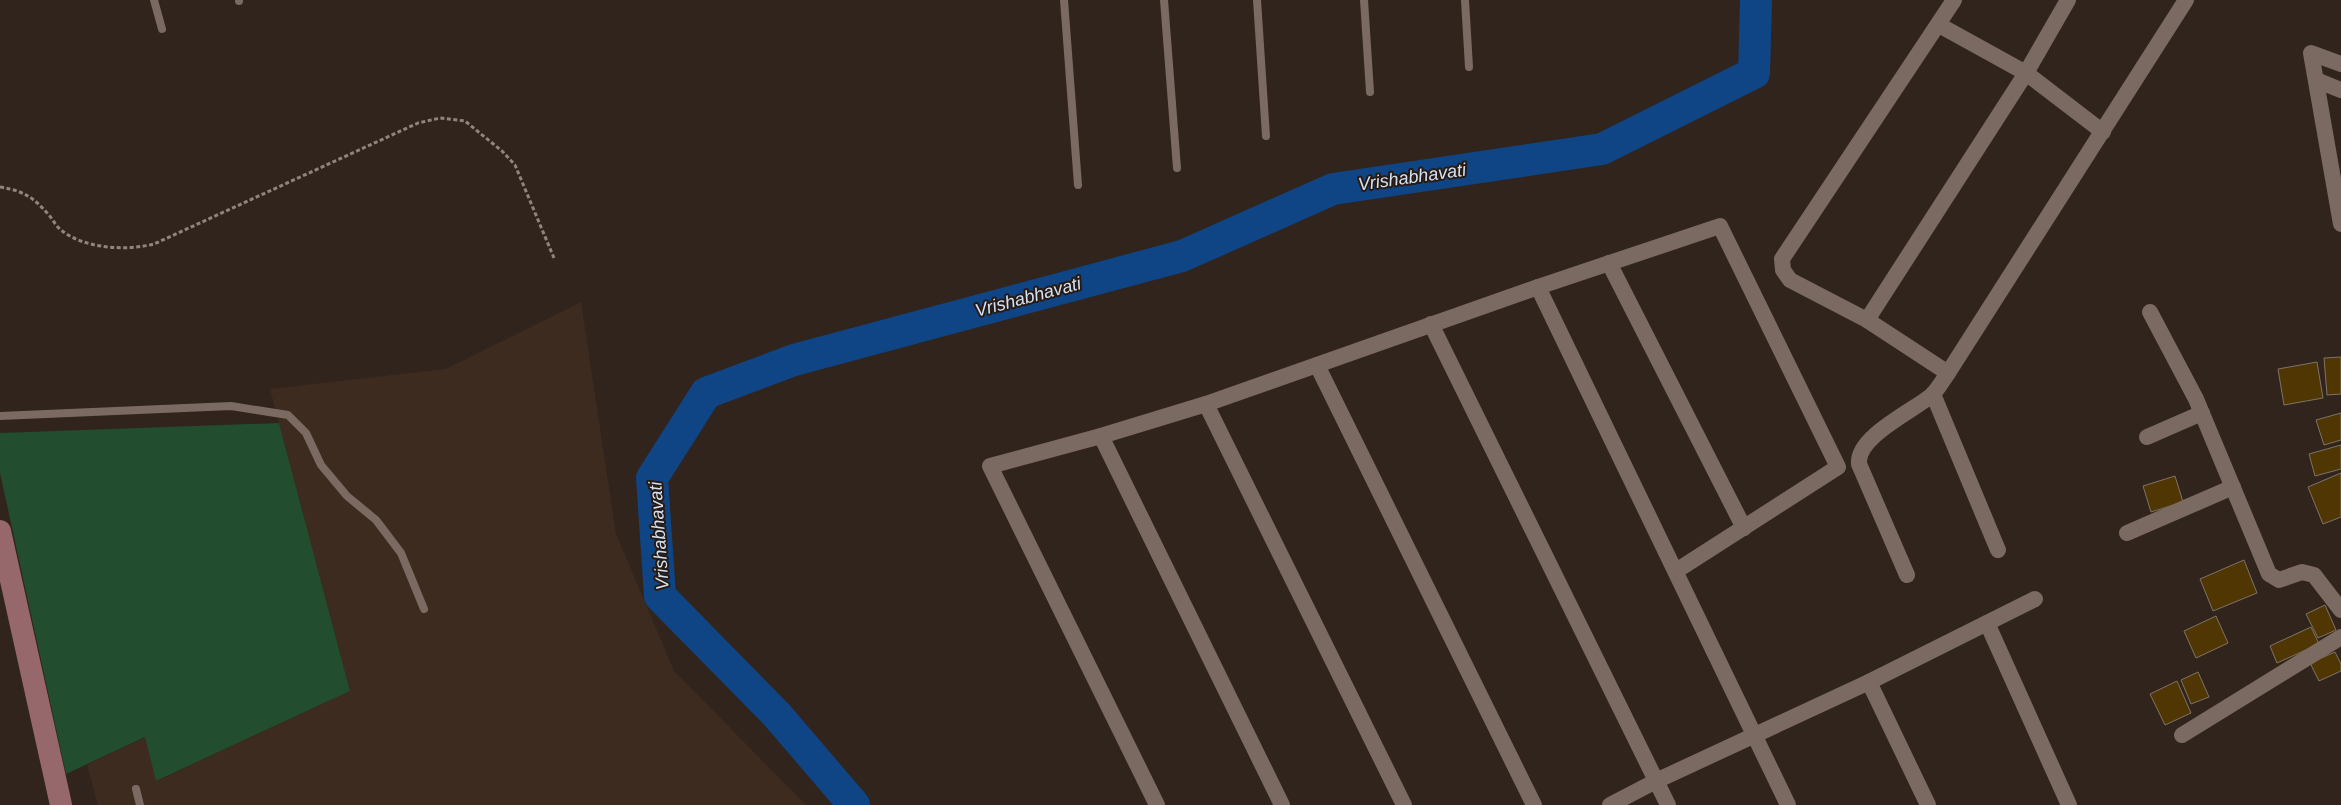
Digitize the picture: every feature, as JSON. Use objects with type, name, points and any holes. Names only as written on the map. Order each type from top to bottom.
[{"type":"street","points":[[1948,373],[1867,320],[1790,280],[1783,270],[1782,259],[1954,0]]},
{"type":"street","points":[[1867,320],[2026,73],[2068,0]]},
{"type":"street","points":[[1907,574],[1858,458],[1860,452],[1871,439],[1933,394],[2186,0]]},
{"type":"street","points":[[1939,25],[2026,73],[2103,132]]},
{"type":"street","points":[[2341,64],[2311,53],[2341,224]]},
{"type":"street","points":[[2316,80],[2341,90]]},
{"type":"street","points":[[1158,805],[990,466],[1101,436],[1206,404],[1538,286],[1720,226],[1838,467],[1676,571]]},
{"type":"street","points":[[1609,263],[1744,528]]},
{"type":"street","points":[[1538,286],[1756,735],[1788,805]]},
{"type":"street","points":[[2150,312],[2202,413],[2269,574],[2279,580],[2302,572],[2314,575],[2341,610]]},
{"type":"street","points":[[1431,324],[1668,805]]},
{"type":"street","points":[[1317,365],[1534,805]]},
{"type":"street","points":[[1933,394],[1998,550]]},
{"type":"street","points":[[1206,404],[1404,805]]},
{"type":"street","points":[[2147,437],[2202,413]]},
{"type":"street","points":[[1101,436],[1282,805]]},
{"type":"street","points":[[2127,533],[2233,487]]},
{"type":"street","points":[[0,531],[61,805]]},
{"type":"street","points":[[1610,805],[1656,781],[1869,682],[2035,599]]},
{"type":"street","points":[[1987,623],[2069,805]]},
{"type":"street","points":[[2182,735],[2341,637]]},
{"type":"street","points":[[1869,682],[1928,805]]},
{"type":"lane","points":[[154,0],[162,28]]},
{"type":"lane","points":[[1064,0],[1078,185]]},
{"type":"lane","points":[[1164,0],[1177,168]]},
{"type":"lane","points":[[1257,0],[1266,136]]},
{"type":"lane","points":[[1364,0],[1370,92]]},
{"type":"lane","points":[[1465,0],[1469,67]]},
{"type":"lane","points":[[0,416],[231,406],[288,415],[306,433],[321,465],[347,496],[376,520],[401,553],[424,609]]},
{"type":"lane","points":[[136,789],[140,805]]},
{"type":"path","points":[[0,188],[19,190],[28,195],[38,202],[61,230],[82,240],[113,248],[140,247],[154,244],[418,123],[440,118],[465,121],[502,151],[515,165],[554,258]]},
{"type":"shaded area","points":[[581,302],[616,534],[674,671],[806,805],[98,805],[87,765],[146,737],[157,781],[350,691],[270,389],[446,369]]},
{"type":"green space","points":[[279,423],[350,691],[156,781],[145,737],[66,774],[0,473],[0,433]]},
{"type":"building","points":[[2341,357],[2341,394],[2327,395],[2324,358]]},
{"type":"building","points":[[2317,362],[2323,398],[2284,405],[2278,369]]},
{"type":"building","points":[[2341,413],[2341,440],[2324,445],[2316,420]]},
{"type":"building","points":[[2341,445],[2341,469],[2315,476],[2309,454]]},
{"type":"building","points":[[2341,473],[2341,517],[2323,524],[2308,487]]},
{"type":"building","points":[[2175,476],[2183,502],[2151,512],[2143,486]]},
{"type":"building","points":[[2244,560],[2257,593],[2213,611],[2200,579]]},
{"type":"building","points":[[2325,605],[2336,630],[2318,638],[2306,614]]},
{"type":"building","points":[[2216,616],[2228,643],[2196,658],[2184,631]]},
{"type":"building","points":[[2311,627],[2319,644],[2277,663],[2270,646]]},
{"type":"building","points":[[2335,652],[2341,664],[2341,671],[2319,681],[2310,663]]},
{"type":"building","points":[[2198,672],[2209,697],[2191,704],[2181,680]]},
{"type":"building","points":[[2177,681],[2191,713],[2165,725],[2150,694]]},
{"type":"waterway","name":"Vrishabhavati","points":[[854,805],[777,715],[660,596],[652,478],[706,393],[794,360],[1182,256],[1333,189],[1602,149],[1754,73],[1756,0]]}]
